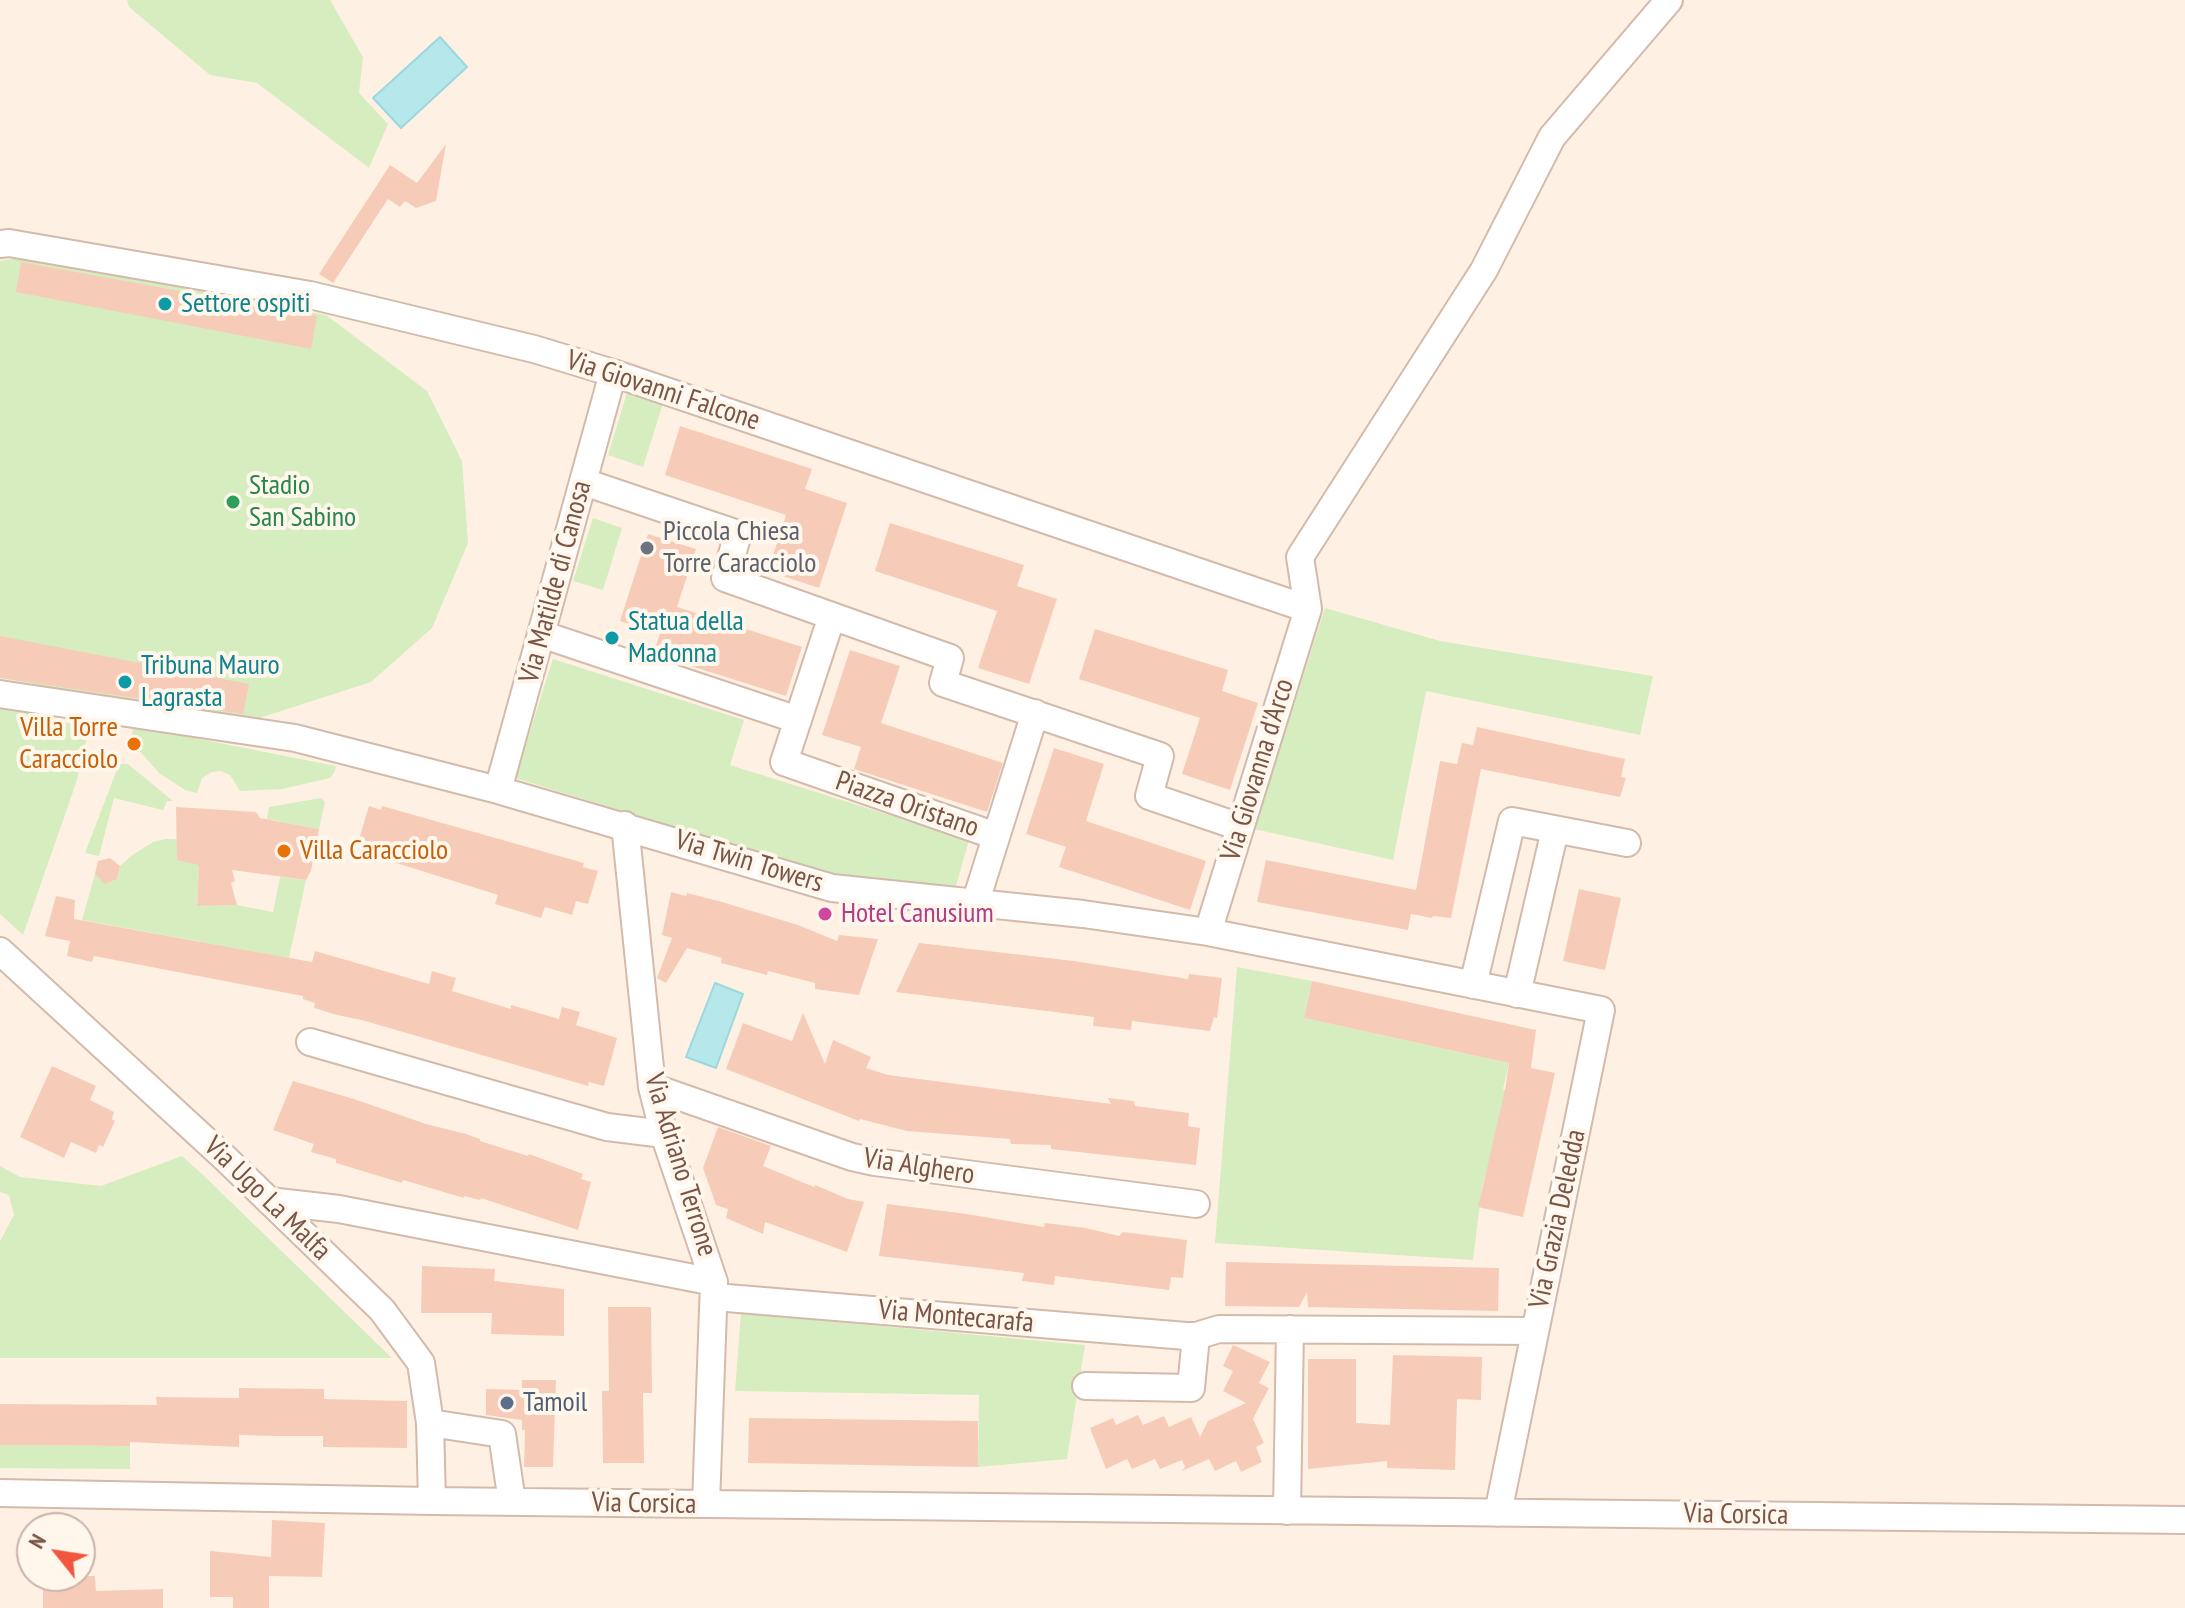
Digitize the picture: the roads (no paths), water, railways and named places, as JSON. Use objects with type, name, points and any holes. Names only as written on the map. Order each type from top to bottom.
[{"type":"street","points":[[1308,609],[1300,557],[1484,270],[1552,137],[1669,0]]},
{"type":"street","name":"Via Giovanni Falcone","points":[[0,244],[9,243],[310,295],[534,349],[613,373],[1308,609]]},
{"type":"street","name":"Via Matilde di Canosa","points":[[498,790],[613,373]]},
{"type":"street","points":[[584,482],[738,534],[725,578],[950,658],[943,683],[1160,756],[1149,796],[1240,827]]},
{"type":"street","name":"Via Giovanna d'Arco","points":[[1208,932],[1308,609]]},
{"type":"street","name":"Piazza Oristano","points":[[832,616],[784,762],[996,836],[1035,713]]},
{"type":"street","points":[[541,634],[798,720]]},
{"type":"street","points":[[0,694],[295,738],[498,790]]},
{"type":"street","name":"Via Twin Towers","points":[[498,790],[832,888],[1083,914],[1208,932]]},
{"type":"street","points":[[1473,985],[1512,821],[1627,843]]},
{"type":"street","name":"Via Adriano Terrone","points":[[625,825],[652,1087],[664,1134],[715,1289],[706,1504]]},
{"type":"street","points":[[1517,994],[1555,830]]},
{"type":"street","points":[[975,904],[996,836]]},
{"type":"street","name":"Via Grazia Deledda","points":[[1208,932],[1601,1010],[1498,1513]]},
{"type":"street","name":"Via Ugo La Malfa","points":[[0,951],[382,1310],[421,1363],[430,1423],[432,1501]]},
{"type":"street","points":[[310,1042],[607,1127],[664,1134]]},
{"type":"street","name":"Via Alghero","points":[[652,1087],[852,1157],[875,1162],[1196,1204]]},
{"type":"street","name":"Via Montecarafa","points":[[269,1201],[339,1209],[715,1289],[1196,1336],[1219,1329],[1535,1331]]},
{"type":"street","points":[[1287,1511],[1290,1329]]},
{"type":"street","points":[[1086,1386],[1191,1388],[1196,1336]]},
{"type":"street","points":[[430,1423],[502,1434],[512,1502]]},
{"type":"street","name":"Via Corsica","points":[[0,1493],[512,1502],[2185,1520]]},
{"type":"water","points":[[440,37],[467,67],[401,128],[373,98]]},
{"type":"water","points":[[715,983],[743,994],[716,1068],[686,1057]]},
{"type":"place","name":"Settore ospiti","points":[[165,304]]},
{"type":"place","name":"Stadio San Sabino","points":[[233,502]]},
{"type":"place","name":"Piccola Chiesa Torre Caracciolo","points":[[647,548]]},
{"type":"place","name":"Statua della Madonna","points":[[612,638]]},
{"type":"place","name":"Tribuna Mauro Lagrasta","points":[[125,682]]},
{"type":"place","name":"Villa Torre Caracciolo","points":[[134,744]]},
{"type":"place","name":"Villa Caracciolo","points":[[284,851]]},
{"type":"place","name":"Hotel Canusium","points":[[825,914]]},
{"type":"place","name":"Tamoil","points":[[507,1403]]}]
